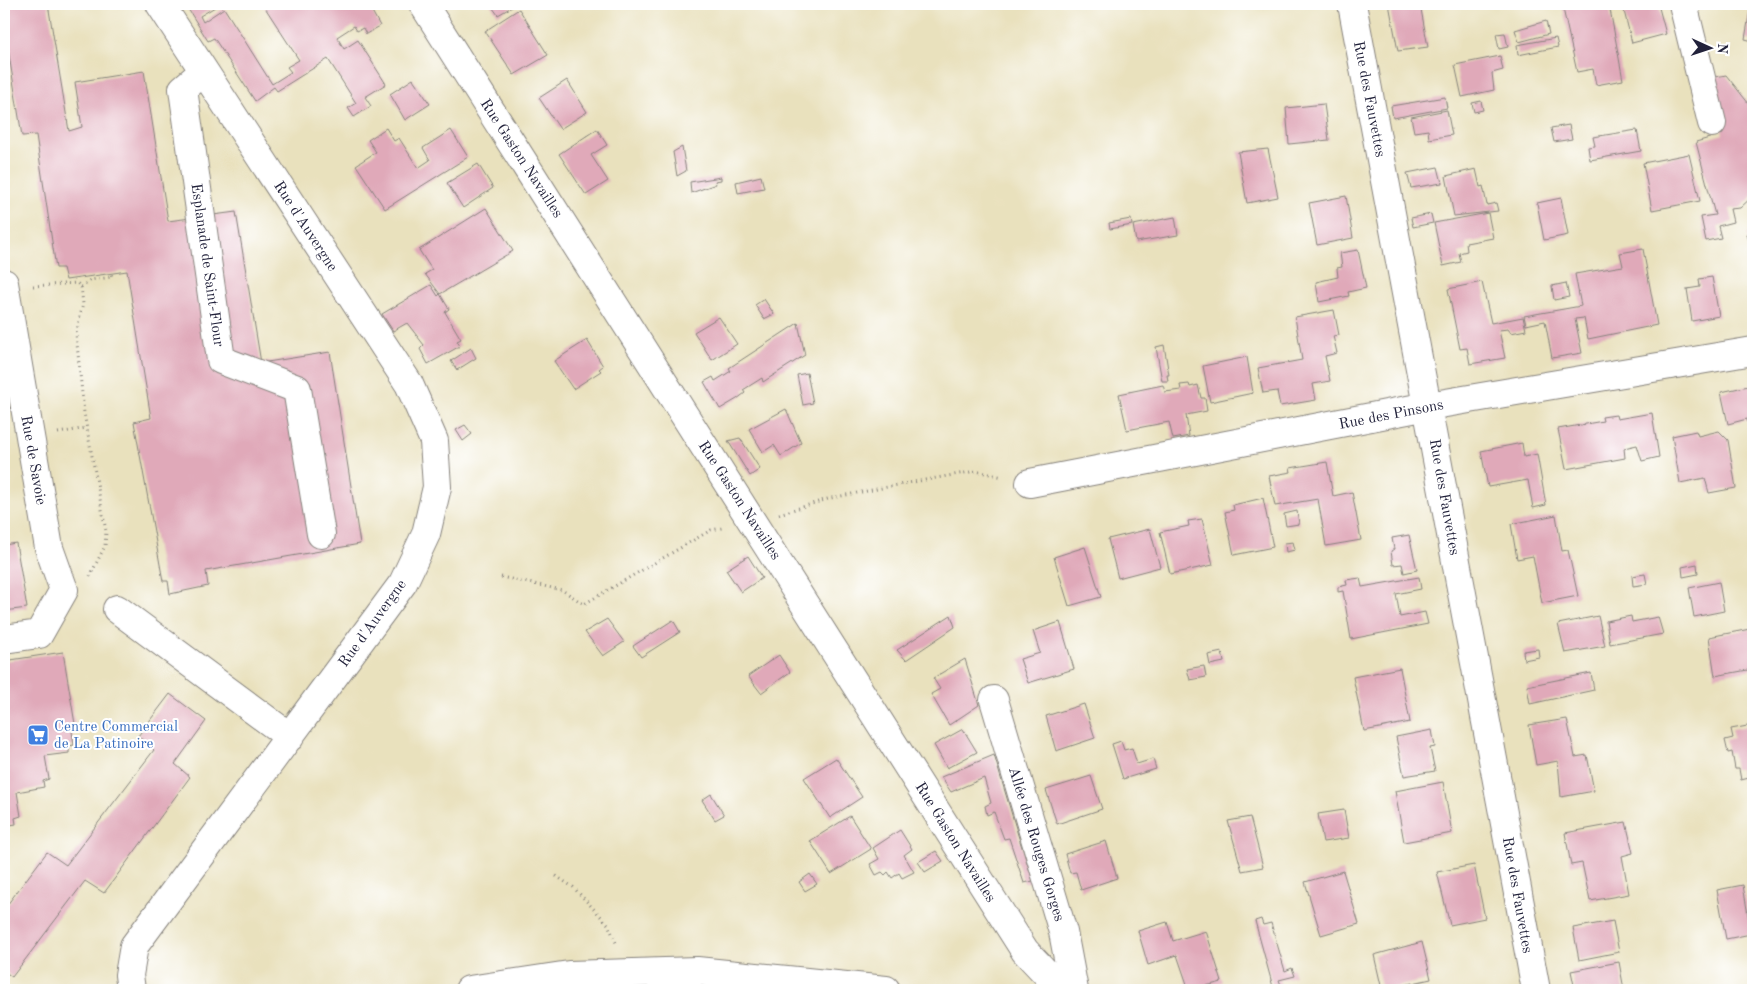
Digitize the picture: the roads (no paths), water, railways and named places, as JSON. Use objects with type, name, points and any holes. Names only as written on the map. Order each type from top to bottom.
[{"type":"street","name":"Rue d'Auvergne","points":[[131,990],[129,975],[134,946],[403,583],[426,534],[437,487],[434,441],[409,384],[160,4]]},
{"type":"street","name":"Rue Gaston Navailles","points":[[423,4],[1025,951],[1062,990]]},
{"type":"street","name":"Rue des Fauvettes","points":[[1352,4],[1536,990]]},
{"type":"street","points":[[1682,4],[1712,123]]},
{"type":"street","name":"Esplanade de Saint-Flour","points":[[204,71],[183,89],[222,360],[297,389],[321,534]]},
{"type":"street","name":"Rue de Savoie","points":[[4,287],[49,548],[64,590],[40,634],[4,639]]},
{"type":"street","name":"Rue des Pinsons","points":[[1030,483],[1428,406],[1753,352]]},
{"type":"street","points":[[117,609],[290,737]]},
{"type":"street","name":"Allée des Rouges Gorges","points":[[994,700],[1064,932],[1074,990]]},
{"type":"street","points":[[469,990],[569,975],[627,982],[697,971],[886,990]]},
{"type":"place","name":"Centre Commercial de La Patinoire","points":[[38,735]]}]
